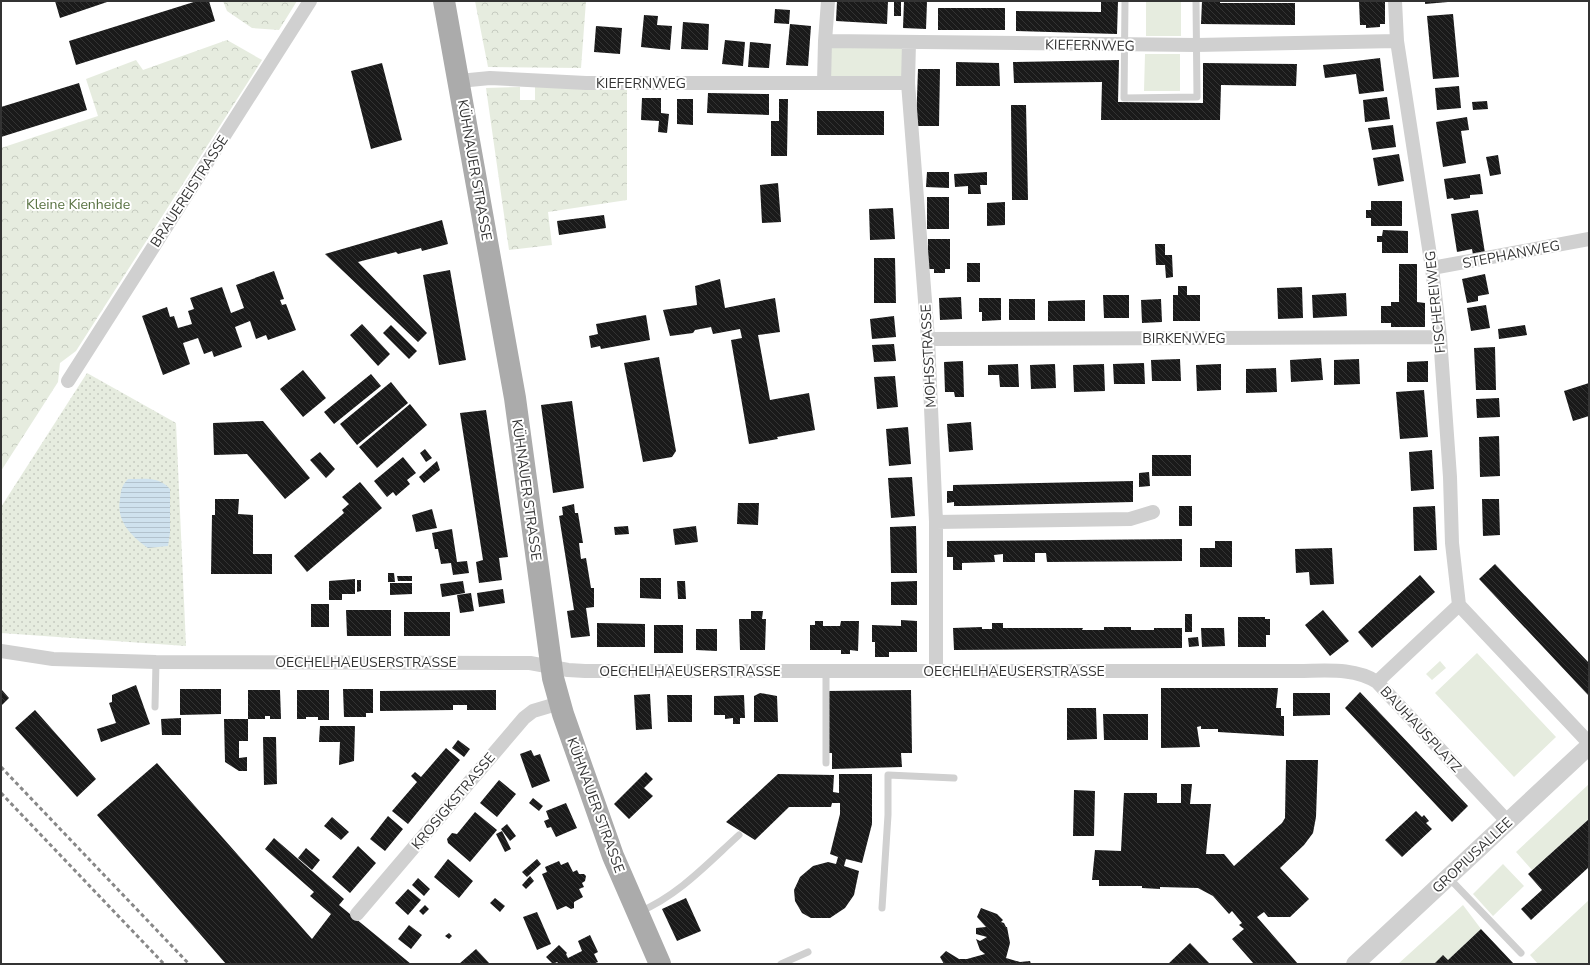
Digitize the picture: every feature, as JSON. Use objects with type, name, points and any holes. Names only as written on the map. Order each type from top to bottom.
[{"type":"main road","name":"KÜHNAUER STRASSE","points":[[444,1],[515,398],[552,667],[560,703],[613,856],[660,964]]},
{"type":"street","name":"BRAUEREISTRASSE","points":[[68,381],[310,1]]},
{"type":"street","points":[[824,83],[828,1]]},
{"type":"street","name":"FISCHEREIWEG","points":[[1395,1],[1396,41],[1432,268],[1440,337],[1450,477],[1452,543],[1459,604]]},
{"type":"street","name":"KIEFERNWEG","points":[[825,41],[1196,46],[1396,41]]},
{"type":"street","name":"MOHSSTRASSE","points":[[910,42],[908,83],[928,339],[936,522],[936,670]]},
{"type":"street","name":"KIEFERNWEG","points":[[459,81],[480,78],[497,78],[586,83],[908,83]]},
{"type":"street","name":"STEPHANWEG","points":[[1432,268],[1589,239]]},
{"type":"street","name":"BIRKENWEG","points":[[928,339],[1440,337]]},
{"type":"street","points":[[936,522],[1130,519],[1153,512]]},
{"type":"street","points":[[1459,604],[1589,745]]},
{"type":"street","name":"BAUHAUSPLATZ","points":[[1459,604],[1377,682],[1508,822]]},
{"type":"street","name":"OECHELHAEUSERSTRASSE","points":[[1,652],[53,659],[156,662],[527,662],[585,671],[1298,670],[1357,673],[1366,675],[1377,682]]},
{"type":"street","name":"KROSIGKSTRASSE","points":[[358,914],[524,718],[533,711],[560,703]]},
{"type":"street","name":"GROPIUSALLEE","points":[[1355,964],[1589,745]]},
{"type":"lane","points":[[1125,1],[1124,98],[1196,97],[1196,1]]},
{"type":"lane","points":[[155,707],[156,662]]},
{"type":"lane","points":[[826,671],[826,763]]},
{"type":"lane","points":[[882,908],[888,775],[954,778]]},
{"type":"lane","points":[[637,913],[680,889],[740,835]]},
{"type":"lane","points":[[1448,877],[1521,953]]},
{"type":"lane","points":[[780,964],[808,952]]},
{"type":"green space","points":[[223,1],[297,1],[279,30],[252,28],[227,11]]},
{"type":"green space","points":[[475,1],[586,1],[581,68],[488,67]]},
{"type":"green space","points":[[1146,1],[1181,1],[1181,36],[1146,36]]},
{"type":"green space","name":"Kleine Kienheide","points":[[227,40],[262,60],[76,351],[60,363],[58,382],[1,471],[1,148],[98,116],[86,79],[136,60],[143,70]]},
{"type":"green space","points":[[830,45],[902,47],[902,78],[830,77]]},
{"type":"green space","points":[[1145,54],[1180,54],[1180,91],[1144,91]]},
{"type":"green space","points":[[520,87],[520,100],[535,100],[535,87],[627,87],[627,200],[548,212],[552,245],[509,250],[486,88]]},
{"type":"green space","points":[[87,373],[176,423],[186,646],[1,633],[1,507]]},
{"type":"green space","points":[[1477,653],[1556,737],[1514,777],[1435,693]]},
{"type":"green space","points":[[1440,661],[1446,668],[1432,680],[1426,674]]},
{"type":"green space","points":[[1589,784],[1589,819],[1532,870],[1516,852]]},
{"type":"green space","points":[[1503,864],[1524,886],[1493,916],[1473,894]]},
{"type":"green space","points":[[1589,900],[1589,964],[1538,964],[1530,955]]},
{"type":"green space","points":[[1463,905],[1481,929],[1448,960],[1434,964],[1398,964]]},
{"type":"water","points":[[128,479],[156,480],[166,485],[170,489],[170,533],[168,546],[148,548],[126,527],[120,514],[119,507],[122,488]]},
{"type":"building","points":[[55,1],[110,1],[60,18]]},
{"type":"building","points":[[197,1],[209,1],[215,21],[76,65],[69,41]]},
{"type":"building","points":[[837,1],[888,1],[887,24],[836,21]]},
{"type":"building","points":[[894,1],[901,1],[901,16],[894,16]]},
{"type":"building","points":[[904,1],[927,2],[926,29],[903,28]]},
{"type":"building","points":[[1101,1],[1118,1],[1117,34],[1016,31],[1016,11],[1101,12]]},
{"type":"building","points":[[1202,1],[1220,1],[1220,3],[1295,3],[1295,25],[1201,24]]},
{"type":"building","points":[[1359,1],[1385,1],[1385,24],[1380,24],[1380,27],[1366,28],[1366,25],[1360,25]]},
{"type":"building","points":[[1425,1],[1448,1],[1448,2],[1425,4]]},
{"type":"building","points":[[938,8],[1005,8],[1005,30],[938,30]]},
{"type":"building","points":[[775,9],[790,10],[789,24],[774,23]]},
{"type":"building","points":[[1453,14],[1459,77],[1433,79],[1427,16]]},
{"type":"building","points":[[644,15],[658,16],[657,25],[672,26],[670,50],[641,47]]},
{"type":"building","points":[[683,22],[709,24],[708,50],[681,49]]},
{"type":"building","points":[[790,24],[811,26],[808,66],[786,65]]},
{"type":"building","points":[[596,26],[622,28],[620,54],[594,52]]},
{"type":"building","points":[[725,40],[745,42],[743,66],[722,64]]},
{"type":"building","points":[[750,42],[771,44],[769,68],[748,67]]},
{"type":"building","points":[[1380,58],[1384,91],[1359,94],[1356,74],[1325,78],[1323,65]]},
{"type":"building","points":[[1119,60],[1118,102],[1203,103],[1203,63],[1297,64],[1296,86],[1221,85],[1220,120],[1101,120],[1102,82],[1014,83],[1013,62]]},
{"type":"building","points":[[956,62],[999,63],[1000,86],[956,86]]},
{"type":"building","points":[[382,63],[402,140],[371,149],[351,71]]},
{"type":"building","points":[[918,69],[940,69],[939,126],[916,126]]},
{"type":"building","points":[[79,83],[87,110],[1,137],[1,107]]},
{"type":"building","points":[[1459,86],[1461,108],[1437,110],[1435,88]]},
{"type":"building","points":[[708,93],[769,94],[769,115],[707,113]]},
{"type":"building","points":[[1387,97],[1390,119],[1365,122],[1363,100]]},
{"type":"building","points":[[642,98],[661,98],[661,113],[669,114],[667,133],[658,132],[659,121],[641,120]]},
{"type":"building","points":[[677,99],[693,99],[693,125],[677,124]]},
{"type":"building","points":[[779,99],[788,99],[787,156],[771,156],[771,121],[779,121]]},
{"type":"building","points":[[1487,101],[1488,109],[1473,110],[1472,102]]},
{"type":"building","points":[[1011,105],[1026,105],[1028,200],[1012,200]]},
{"type":"building","points":[[817,111],[884,111],[884,135],[817,135]]},
{"type":"building","points":[[1467,117],[1469,130],[1461,131],[1466,163],[1443,167],[1436,122]]},
{"type":"building","points":[[1393,125],[1396,147],[1372,150],[1368,128]]},
{"type":"building","points":[[1399,154],[1404,181],[1378,186],[1373,158]]},
{"type":"building","points":[[1498,155],[1501,174],[1490,176],[1486,157]]},
{"type":"building","points":[[927,172],[949,172],[949,188],[926,187]]},
{"type":"building","points":[[987,172],[987,185],[980,185],[981,194],[968,194],[968,186],[955,187],[954,174]]},
{"type":"building","points":[[1480,174],[1483,194],[1470,195],[1470,198],[1454,200],[1453,198],[1447,199],[1444,179]]},
{"type":"building","points":[[778,183],[781,222],[762,223],[760,185]]},
{"type":"building","points":[[927,197],[949,197],[949,229],[927,229]]},
{"type":"building","points":[[1371,201],[1402,201],[1402,226],[1371,226],[1371,218],[1366,218],[1366,210],[1371,210]]},
{"type":"building","points":[[1005,202],[1005,225],[987,226],[987,203]]},
{"type":"building","points":[[893,208],[895,239],[870,240],[869,209]]},
{"type":"building","points":[[1478,210],[1485,253],[1473,255],[1472,249],[1457,252],[1451,214]]},
{"type":"building","points":[[604,215],[606,228],[559,235],[557,221]]},
{"type":"building","points":[[442,220],[448,244],[422,251],[421,248],[398,254],[396,252],[358,262],[427,333],[418,342],[325,254]]},
{"type":"building","points":[[1383,230],[1408,231],[1408,253],[1382,253],[1382,242],[1377,242],[1377,236],[1382,236]]},
{"type":"building","points":[[928,239],[950,239],[950,269],[945,269],[945,273],[934,273],[934,269],[928,269]]},
{"type":"building","points":[[1155,244],[1165,244],[1165,255],[1172,255],[1173,277],[1166,278],[1165,265],[1156,265]]},
{"type":"building","points":[[874,258],[895,258],[896,303],[874,303]]},
{"type":"building","points":[[967,263],[980,263],[980,282],[967,282]]},
{"type":"building","points":[[1399,264],[1417,264],[1417,302],[1425,303],[1425,327],[1391,327],[1391,323],[1381,323],[1381,306],[1391,306],[1391,302],[1399,302]]},
{"type":"building","points":[[450,270],[466,360],[439,365],[423,275]]},
{"type":"building","points":[[274,271],[284,299],[280,300],[282,305],[286,304],[296,330],[268,340],[266,335],[256,339],[250,321],[235,327],[242,347],[214,357],[212,351],[204,354],[198,338],[183,343],[190,364],[163,375],[142,316],[167,307],[170,317],[174,316],[178,328],[192,324],[188,311],[194,309],[190,298],[222,287],[231,313],[244,308],[236,285]]},
{"type":"building","points":[[1485,274],[1489,294],[1478,296],[1478,301],[1467,303],[1462,279]]},
{"type":"building","points":[[720,279],[725,308],[775,298],[780,332],[758,335],[770,400],[809,393],[815,430],[749,444],[731,340],[742,338],[740,329],[713,334],[711,327],[695,330],[693,333],[670,336],[663,310],[697,305],[695,286]]},
{"type":"building","points":[[1178,286],[1187,286],[1187,295],[1200,295],[1200,321],[1173,321],[1173,295],[1178,295]]},
{"type":"building","points":[[1302,287],[1303,318],[1278,319],[1277,288]]},
{"type":"building","points":[[1346,293],[1347,316],[1313,318],[1312,295]]},
{"type":"building","points":[[1103,295],[1129,295],[1129,318],[1104,318]]},
{"type":"building","points":[[961,297],[962,319],[940,320],[939,298]]},
{"type":"building","points":[[979,298],[1001,298],[1001,320],[982,321],[982,312],[979,312]]},
{"type":"building","points":[[1009,299],[1035,299],[1035,320],[1009,320]]},
{"type":"building","points":[[1161,299],[1162,322],[1142,323],[1141,300]]},
{"type":"building","points":[[1085,300],[1085,321],[1048,321],[1048,301]]},
{"type":"building","points":[[1486,305],[1490,328],[1471,331],[1467,308]]},
{"type":"building","points":[[646,315],[650,340],[601,349],[600,346],[591,348],[589,336],[598,334],[596,324]]},
{"type":"building","points":[[894,316],[896,337],[872,339],[870,319]]},
{"type":"building","points":[[362,324],[390,354],[378,366],[350,335]]},
{"type":"building","points":[[391,325],[417,351],[409,359],[383,333]]},
{"type":"building","points":[[1525,325],[1527,335],[1499,339],[1498,329]]},
{"type":"building","points":[[894,344],[896,361],[874,362],[872,345]]},
{"type":"building","points":[[1495,347],[1496,390],[1476,390],[1474,348]]},
{"type":"building","points":[[659,357],[676,451],[672,457],[643,462],[624,363]]},
{"type":"building","points":[[1321,358],[1323,380],[1291,382],[1290,360]]},
{"type":"building","points":[[1180,359],[1181,381],[1152,381],[1151,360]]},
{"type":"building","points":[[1359,359],[1360,384],[1334,385],[1334,360]]},
{"type":"building","points":[[963,361],[964,397],[955,397],[954,392],[945,392],[944,362]]},
{"type":"building","points":[[1428,361],[1428,382],[1407,382],[1407,362]]},
{"type":"building","points":[[1144,363],[1145,384],[1114,384],[1113,364]]},
{"type":"building","points":[[1018,364],[1019,387],[1000,387],[999,375],[988,375],[988,365]]},
{"type":"building","points":[[1055,364],[1056,388],[1031,389],[1030,365]]},
{"type":"building","points":[[1104,364],[1105,391],[1074,392],[1073,365]]},
{"type":"building","points":[[1221,364],[1221,390],[1197,391],[1196,365]]},
{"type":"building","points":[[1276,368],[1277,392],[1246,393],[1246,369]]},
{"type":"building","points":[[303,370],[326,398],[303,417],[280,389]]},
{"type":"building","points":[[371,374],[381,386],[334,424],[324,412]]},
{"type":"building","points":[[895,376],[898,407],[877,409],[874,377]]},
{"type":"building","points":[[391,382],[408,403],[357,445],[340,424]]},
{"type":"building","points":[[1589,383],[1589,416],[1573,421],[1564,391]]},
{"type":"building","points":[[1424,390],[1428,437],[1400,439],[1396,392]]},
{"type":"building","points":[[1499,398],[1500,417],[1477,418],[1476,399]]},
{"type":"building","points":[[572,401],[584,488],[553,493],[541,405]]},
{"type":"building","points":[[410,404],[427,425],[377,468],[359,447]]},
{"type":"building","points":[[486,410],[508,557],[499,558],[502,580],[479,583],[476,562],[483,560],[460,413]]},
{"type":"building","points":[[263,421],[310,478],[285,499],[247,454],[214,455],[213,423]]},
{"type":"building","points":[[971,422],[973,450],[949,452],[947,424]]},
{"type":"building","points":[[908,427],[911,464],[889,466],[886,429]]},
{"type":"building","points":[[1499,436],[1500,476],[1480,477],[1479,437]]},
{"type":"building","points":[[425,449],[432,458],[426,462],[420,453]]},
{"type":"building","points":[[1432,450],[1434,489],[1411,491],[1409,452]]},
{"type":"building","points":[[320,452],[335,469],[326,478],[310,460]]},
{"type":"building","points":[[1152,455],[1191,455],[1191,476],[1152,476]]},
{"type":"building","points":[[403,457],[416,473],[407,480],[410,484],[396,496],[393,492],[387,497],[374,481]]},
{"type":"building","points":[[437,461],[440,470],[424,483],[419,477]]},
{"type":"building","points":[[1149,472],[1150,486],[1139,487],[1139,473]]},
{"type":"building","points":[[912,477],[915,516],[891,518],[888,478]]},
{"type":"building","points":[[1133,481],[1133,502],[967,506],[954,506],[954,502],[947,503],[947,491],[953,491],[953,485]]},
{"type":"building","points":[[360,482],[382,508],[307,572],[294,556],[344,513],[342,510],[349,504],[342,497]]},
{"type":"building","points":[[215,499],[239,499],[238,514],[253,515],[253,554],[272,554],[272,574],[211,574],[212,515],[215,515]]},
{"type":"building","points":[[1482,499],[1499,499],[1500,535],[1483,536]]},
{"type":"building","points":[[738,503],[759,503],[758,525],[737,524]]},
{"type":"building","points":[[574,504],[575,513],[578,513],[583,543],[579,543],[581,559],[586,558],[591,588],[594,588],[594,607],[586,608],[590,636],[571,638],[567,611],[574,610],[559,516],[563,515],[562,507]]},
{"type":"building","points":[[1179,506],[1192,506],[1192,526],[1179,526]]},
{"type":"building","points":[[1435,506],[1437,550],[1414,551],[1413,507]]},
{"type":"building","points":[[432,509],[437,528],[416,532],[412,515]]},
{"type":"building","points":[[628,526],[629,534],[615,535],[614,527]]},
{"type":"building","points":[[696,526],[698,542],[675,545],[673,529]]},
{"type":"building","points":[[916,526],[917,573],[891,573],[890,527]]},
{"type":"building","points":[[452,529],[457,562],[467,561],[469,573],[453,575],[451,563],[441,564],[438,549],[435,549],[432,533]]},
{"type":"building","points":[[1182,539],[1182,561],[1047,562],[1046,553],[1035,553],[1035,562],[1003,562],[1003,554],[994,555],[995,562],[962,563],[962,570],[953,570],[953,557],[947,557],[947,541]]},
{"type":"building","points":[[1215,541],[1232,541],[1232,567],[1200,567],[1200,548],[1215,548]]},
{"type":"building","points":[[1332,548],[1334,584],[1310,585],[1309,572],[1296,573],[1295,549]]},
{"type":"building","points":[[1495,564],[1589,663],[1589,696],[1479,579]]},
{"type":"building","points":[[388,573],[394,573],[395,582],[388,582]]},
{"type":"building","points":[[1420,575],[1435,592],[1372,648],[1358,632]]},
{"type":"building","points":[[397,576],[412,576],[412,581],[398,581]]},
{"type":"building","points":[[640,578],[661,578],[661,599],[640,598]]},
{"type":"building","points":[[355,579],[355,594],[342,594],[342,600],[329,600],[329,581]]},
{"type":"building","points":[[357,580],[361,580],[361,591],[357,592]]},
{"type":"building","points":[[463,581],[465,593],[442,597],[440,584]]},
{"type":"building","points":[[677,581],[685,581],[686,599],[678,599]]},
{"type":"building","points":[[917,581],[917,605],[891,605],[891,582]]},
{"type":"building","points":[[390,583],[412,583],[412,594],[390,595]]},
{"type":"building","points":[[503,589],[505,603],[479,607],[477,593]]},
{"type":"building","points":[[471,593],[474,611],[460,613],[457,595]]},
{"type":"building","points":[[311,604],[329,604],[329,627],[311,627]]},
{"type":"building","points":[[346,610],[391,610],[391,636],[347,636]]},
{"type":"building","points":[[1323,610],[1349,641],[1330,656],[1305,625]]},
{"type":"building","points":[[751,611],[763,611],[762,619],[766,619],[765,650],[740,650],[739,619],[751,619]]},
{"type":"building","points":[[404,612],[450,612],[450,636],[404,636]]},
{"type":"building","points":[[1185,614],[1192,614],[1192,632],[1185,632]]},
{"type":"building","points":[[1238,617],[1265,617],[1265,619],[1270,619],[1270,635],[1266,635],[1266,647],[1238,647]]},
{"type":"building","points":[[901,620],[917,621],[917,652],[889,652],[889,657],[875,657],[875,642],[872,642],[872,625],[901,626]]},
{"type":"building","points":[[815,621],[823,621],[823,626],[840,626],[841,621],[859,621],[858,651],[850,650],[850,654],[841,654],[841,650],[810,650],[810,625],[815,625]]},
{"type":"building","points":[[597,623],[645,624],[645,647],[597,647]]},
{"type":"building","points":[[992,623],[1003,623],[1003,628],[1083,628],[1082,630],[1104,630],[1104,627],[1131,627],[1131,630],[1154,630],[1154,628],[1182,628],[1182,648],[954,650],[953,628],[982,627],[982,629],[992,629]]},
{"type":"building","points":[[654,625],[683,625],[683,653],[654,653]]},
{"type":"building","points":[[1201,628],[1224,628],[1225,646],[1202,647]]},
{"type":"building","points":[[696,629],[717,629],[717,651],[696,650]]},
{"type":"building","points":[[1198,637],[1199,646],[1189,647],[1188,638]]},
{"type":"building","points":[[136,685],[150,724],[101,742],[97,729],[116,723],[109,703],[112,702],[112,695]]},
{"type":"building","points":[[1161,688],[1278,688],[1276,708],[1281,708],[1281,716],[1284,716],[1284,736],[1218,732],[1218,729],[1201,729],[1201,726],[1197,727],[1200,747],[1161,748]]},
{"type":"building","points":[[180,689],[221,689],[221,714],[180,715]]},
{"type":"building","points":[[343,689],[373,689],[373,713],[366,713],[366,717],[344,717]]},
{"type":"building","points":[[2,690],[9,698],[1,706],[1,691]]},
{"type":"building","points":[[248,690],[280,690],[281,719],[270,719],[270,716],[265,716],[265,719],[248,719]]},
{"type":"building","points":[[297,690],[329,690],[329,720],[318,720],[318,717],[297,719]]},
{"type":"building","points":[[496,690],[496,710],[467,710],[467,705],[453,705],[453,710],[380,711],[380,691]]},
{"type":"building","points":[[911,690],[912,753],[901,753],[902,767],[832,769],[832,753],[829,753],[827,691]]},
{"type":"building","points":[[1360,692],[1468,806],[1452,822],[1345,708]]},
{"type":"building","points":[[760,693],[777,696],[778,722],[754,722],[754,696]]},
{"type":"building","points":[[1293,693],[1330,693],[1330,715],[1293,716]]},
{"type":"building","points":[[650,694],[652,729],[636,730],[634,695]]},
{"type":"building","points":[[667,695],[692,695],[692,722],[668,722]]},
{"type":"building","points":[[744,695],[745,718],[740,718],[740,724],[733,724],[733,718],[725,719],[725,715],[714,715],[714,696]]},
{"type":"building","points":[[1067,708],[1096,708],[1097,739],[1067,740]]},
{"type":"building","points":[[35,710],[96,779],[77,797],[15,728]]},
{"type":"building","points":[[1103,714],[1148,714],[1148,740],[1104,740]]},
{"type":"building","points":[[181,718],[181,735],[162,735],[161,719]]},
{"type":"building","points":[[224,719],[248,719],[248,741],[239,741],[239,758],[247,757],[247,771],[239,771],[225,762]]},
{"type":"building","points":[[320,726],[355,726],[354,761],[339,765],[340,742],[319,742]]},
{"type":"building","points":[[263,737],[276,737],[277,784],[264,785]]},
{"type":"building","points":[[458,740],[470,749],[464,757],[452,748]]},
{"type":"building","points":[[446,748],[460,760],[408,824],[392,811],[417,782],[411,776],[415,772],[421,777]]},
{"type":"building","points":[[531,750],[534,756],[540,754],[550,781],[532,788],[520,754]]},
{"type":"building","points":[[1286,760],[1318,760],[1316,817],[1313,833],[1304,845],[1280,868],[1309,899],[1290,917],[1268,917],[1264,912],[1257,917],[1298,964],[1254,964],[1232,939],[1244,929],[1239,925],[1242,923],[1232,911],[1229,914],[1213,896],[1198,888],[1160,887],[1160,889],[1142,888],[1142,886],[1099,886],[1099,880],[1092,880],[1095,850],[1121,851],[1124,793],[1157,793],[1157,803],[1181,803],[1181,784],[1192,784],[1190,804],[1211,804],[1206,854],[1224,854],[1234,866],[1282,823],[1285,818]]},
{"type":"building","points":[[157,763],[312,939],[331,914],[310,896],[314,892],[265,849],[274,838],[344,899],[339,905],[411,964],[226,964],[97,815]]},
{"type":"building","points":[[646,772],[653,779],[644,788],[653,796],[629,819],[614,804]]},
{"type":"building","points":[[778,774],[834,775],[833,792],[839,793],[839,774],[872,774],[872,824],[862,863],[846,859],[844,866],[859,871],[854,895],[845,908],[830,918],[811,918],[802,913],[795,901],[794,890],[800,877],[813,866],[828,862],[836,864],[838,857],[830,854],[840,814],[840,803],[832,803],[831,807],[789,807],[755,840],[726,822]]},
{"type":"building","points":[[499,780],[516,794],[497,817],[480,803]]},
{"type":"building","points":[[1074,790],[1095,791],[1094,836],[1073,836]]},
{"type":"building","points":[[533,798],[543,806],[539,811],[529,803]]},
{"type":"building","points":[[566,803],[577,828],[556,837],[551,827],[547,828],[544,821],[549,819],[546,811]]},
{"type":"building","points":[[1416,811],[1422,817],[1424,815],[1429,821],[1426,823],[1432,829],[1402,857],[1385,840]]},
{"type":"building","points":[[475,812],[497,830],[470,862],[448,843],[447,839],[452,833],[457,834]]},
{"type":"building","points":[[388,816],[403,829],[385,851],[370,839]]},
{"type":"building","points":[[332,817],[349,832],[341,840],[324,826]]},
{"type":"building","points":[[1589,819],[1589,867],[1531,920],[1521,909],[1542,890],[1528,874]]},
{"type":"building","points":[[507,824],[516,836],[510,841],[501,829]]},
{"type":"building","points":[[502,831],[511,849],[505,852],[496,834]]},
{"type":"building","points":[[358,846],[376,863],[350,893],[332,877]]},
{"type":"building","points":[[306,848],[320,860],[312,870],[298,858]]},
{"type":"building","points":[[448,859],[473,881],[459,898],[434,877]]},
{"type":"building","points":[[537,859],[541,864],[527,877],[522,872]]},
{"type":"building","points":[[559,861],[561,865],[568,862],[573,872],[577,870],[579,874],[584,874],[586,876],[585,881],[582,883],[584,887],[579,889],[583,897],[574,902],[574,908],[571,909],[566,906],[557,910],[542,874],[547,872],[545,867]]},
{"type":"building","points":[[530,876],[534,881],[526,889],[522,885]]},
{"type":"building","points":[[418,878],[430,889],[424,896],[412,885]]},
{"type":"building","points":[[408,889],[421,900],[408,915],[395,903]]},
{"type":"building","points":[[495,898],[505,906],[500,912],[490,903]]},
{"type":"building","points":[[686,898],[701,931],[677,941],[662,909]]},
{"type":"building","points":[[425,905],[429,909],[423,915],[419,911]]},
{"type":"building","points":[[981,908],[997,914],[1003,920],[1001,922],[1007,927],[1010,943],[1006,958],[1020,962],[1030,961],[1031,964],[944,964],[940,957],[946,951],[959,959],[967,959],[985,954],[980,950],[976,939],[980,941],[987,937],[976,934],[976,928],[986,927],[977,917]]},
{"type":"building","points":[[537,912],[551,944],[537,950],[523,917]]},
{"type":"building","points":[[409,925],[422,935],[411,949],[398,939]]},
{"type":"building","points":[[1481,929],[1514,964],[1434,964],[1443,955],[1448,960]]},
{"type":"building","points":[[449,933],[452,936],[449,939],[445,936]]},
{"type":"building","points":[[590,935],[598,952],[594,954],[598,962],[593,964],[559,964],[557,962],[553,964],[546,957],[559,945],[567,953],[568,958],[582,951],[578,941]]},
{"type":"building","points":[[1190,943],[1210,964],[1168,964]]},
{"type":"building","points":[[476,949],[490,964],[459,964]]},
{"type":"railway","points":[[1,767],[189,964]]},
{"type":"railway","points":[[1,793],[164,964]]}]
